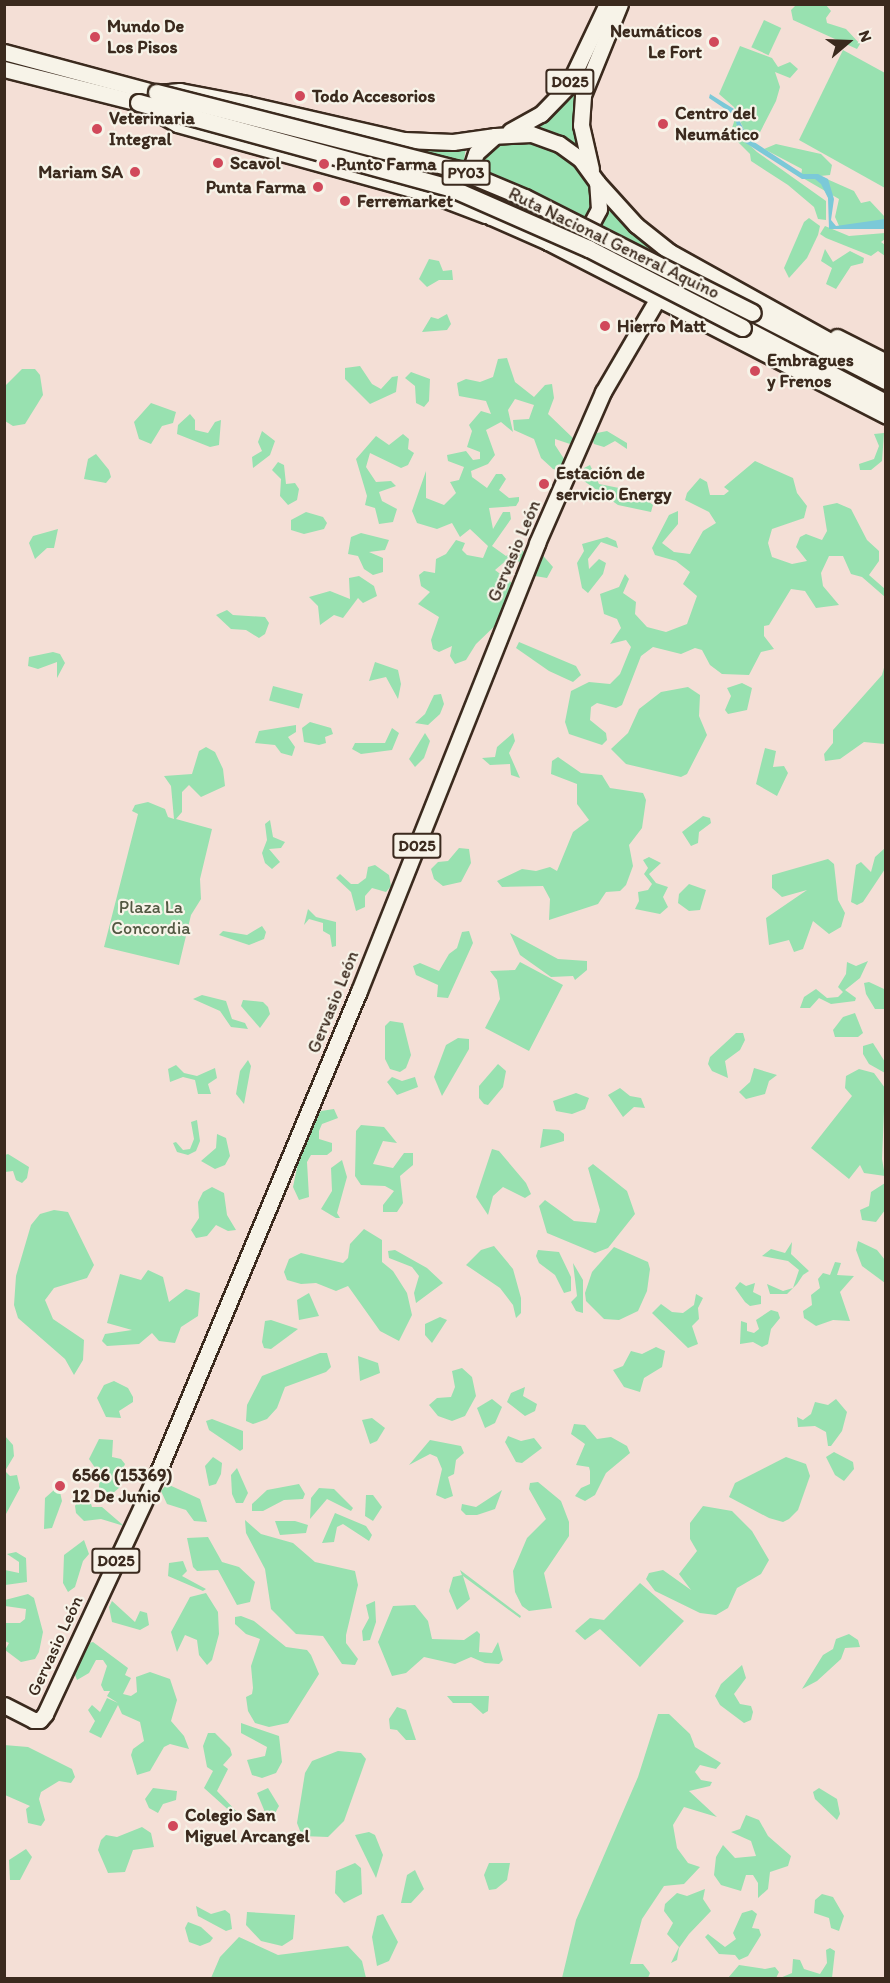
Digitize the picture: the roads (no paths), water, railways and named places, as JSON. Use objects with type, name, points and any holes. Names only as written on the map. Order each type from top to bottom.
[{"type":"highway","name":"Ruta Nacional General Aquino","points":[[157,93],[458,170],[525,198],[885,381]]},
{"type":"highway","name":"Ruta Nacional General Aquino","points":[[139,103],[471,195],[589,249],[885,403]]},
{"type":"main road","name":"D025","points":[[607,4],[576,73],[560,97],[532,120],[500,134],[476,153],[468,177],[476,202],[491,217],[548,242],[564,241],[590,226],[598,209],[595,177],[581,125],[583,95],[620,4]]},
{"type":"main road","name":"Ruta Nacional General Aquino","points":[[4,52],[157,93],[180,91],[404,140],[453,142],[500,134]]},
{"type":"main road","name":"Ruta Nacional General Aquino","points":[[4,69],[139,103],[177,124],[430,194],[491,217]]},
{"type":"main road","points":[[500,134],[531,134],[553,141],[570,150],[595,177]]},
{"type":"main road","name":"Ruta Nacional General Aquino","points":[[595,177],[636,225],[690,264],[885,372]]},
{"type":"main road","name":"Ruta Nacional General Aquino","points":[[548,242],[885,416]]},
{"type":"main road","points":[[690,264],[885,362]]},
{"type":"main road","name":"Gervasio León","points":[[4,1705],[40,1720],[158,1472],[235,1296],[537,543],[603,392],[658,298]]},
{"type":"water","points":[[710,94],[734,109],[748,138],[803,174],[818,174],[828,179],[834,199],[831,220],[836,226],[885,219],[885,229],[829,229],[828,198],[821,184],[815,179],[802,179],[741,140],[734,115],[709,98]]},
{"type":"place","name":"Mundo De Los Pisos","points":[[95,37]]},
{"type":"place","name":"Neumáticos Le Fort","points":[[714,42]]},
{"type":"place","name":"Todo Accesorios","points":[[300,96]]},
{"type":"place","name":"Centro del Neumático","points":[[663,124]]},
{"type":"place","name":"Veterinaria Integral","points":[[97,129]]},
{"type":"place","name":"Scavol","points":[[218,163]]},
{"type":"place","name":"Punto Farma","points":[[324,164]]},
{"type":"place","name":"Mariam SA","points":[[135,172]]},
{"type":"place","name":"Punta Farma","points":[[318,187]]},
{"type":"place","name":"Ferremarket","points":[[345,201]]},
{"type":"place","name":"Hierro Matt","points":[[605,326]]},
{"type":"place","name":"Embragues y Frenos","points":[[755,371]]},
{"type":"place","name":"Estación de servicio Energy","points":[[544,484]]},
{"type":"place","name":"6566 (15369) 12 De Junio","points":[[60,1486]]},
{"type":"place","name":"Colegio San Miguel Arcangel","points":[[173,1826]]},
{"type":"park label","name":"Plaza La Concordia","points":[[151,918]]}]
